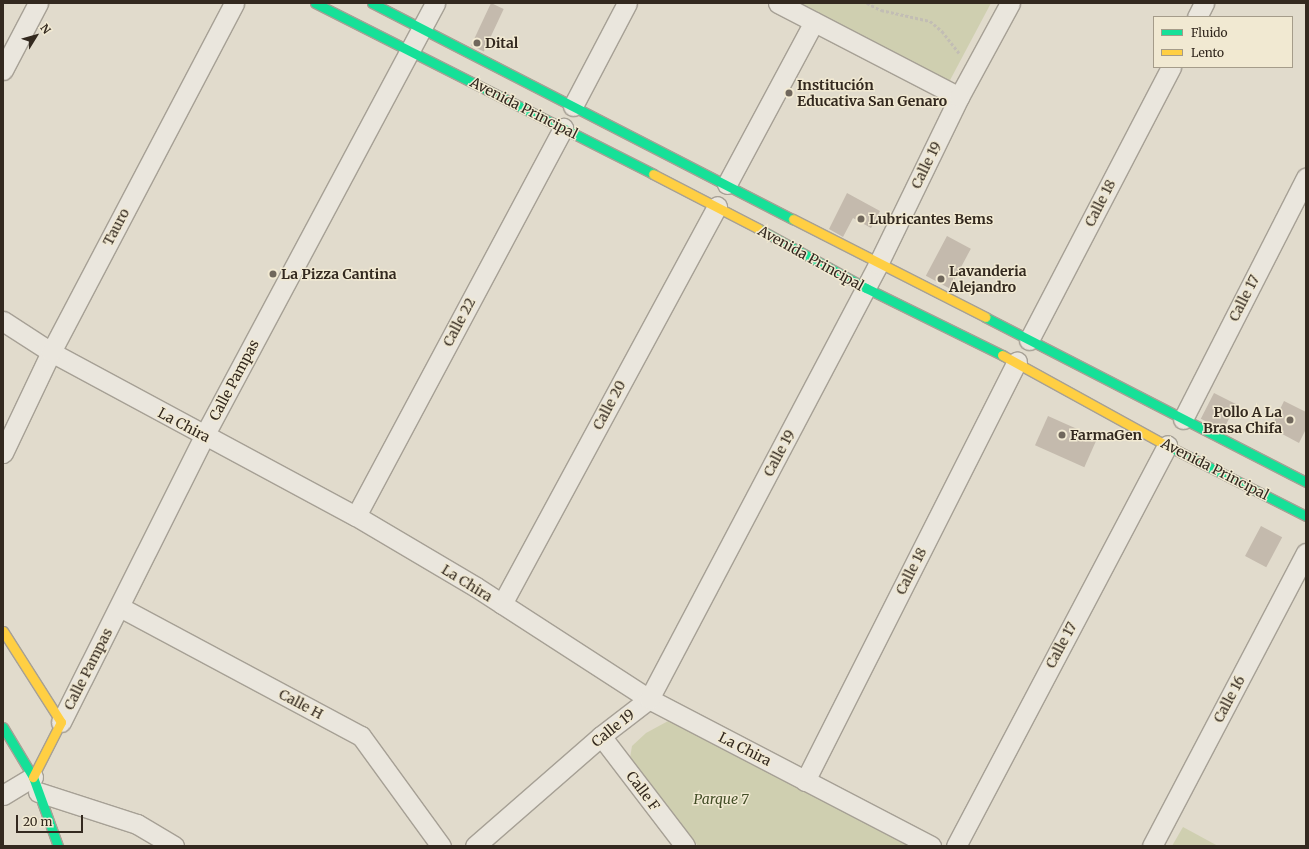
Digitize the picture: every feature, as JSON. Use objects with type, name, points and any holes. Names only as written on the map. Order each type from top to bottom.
[{"type":"street","points":[[3,70],[38,3]]},
{"type":"street","name":"Tauro","points":[[3,453],[51,352],[234,3]]},
{"type":"street","name":"Avenida Principal","points":[[315,3],[717,206],[866,288],[1017,362],[1167,445],[1306,516]]},
{"type":"street","name":"Avenida Principal","points":[[372,3],[726,184],[878,264],[1306,482]]},
{"type":"street","name":"Calle Pampas","points":[[35,785],[61,722],[120,607],[204,436],[410,51],[434,3]]},
{"type":"street","points":[[573,106],[627,3]]},
{"type":"street","points":[[778,3],[959,97]]},
{"type":"street","name":"Calle 19","points":[[475,846],[601,736],[649,699],[866,288],[959,97],[1010,3]]},
{"type":"street","points":[[1198,16],[1204,3]]},
{"type":"street","points":[[726,184],[814,22]]},
{"type":"street","name":"Calle 18","points":[[1029,340],[1170,68]]},
{"type":"street","name":"Calle 22","points":[[356,516],[563,128]]},
{"type":"street","name":"Calle 17","points":[[1183,419],[1306,178]]},
{"type":"street","name":"Calle 20","points":[[502,604],[717,206]]},
{"type":"street","name":"La Chira","points":[[3,321],[51,352],[204,436],[356,516],[502,604],[649,699],[931,846]]},
{"type":"street","name":"Calle 18","points":[[805,780],[1017,362]]},
{"type":"street","name":"Calle 17","points":[[956,846],[1167,445]]},
{"type":"street","name":"Calle 16","points":[[1152,846],[1306,553]]},
{"type":"street","name":"Calle H","points":[[120,607],[361,736],[441,846]]},
{"type":"street","points":[[3,632],[61,722]]},
{"type":"street","points":[[3,727],[35,785],[58,846]]},
{"type":"street","name":"Calle F","points":[[601,736],[685,846]]},
{"type":"street","points":[[3,795],[35,785],[137,824],[174,846]]},
{"type":"path","points":[[867,3],[881,10],[930,21],[942,31],[957,50],[971,76]]},
{"type":"green space","points":[[797,3],[991,3],[948,84]]},
{"type":"green space","name":"Parque 7","points":[[670,720],[913,846],[698,846],[630,758],[632,746],[646,733]]},
{"type":"green space","points":[[1183,827],[1218,846],[1172,846]]},
{"type":"building","points":[[491,3],[504,9],[484,52],[471,46]]},
{"type":"building","points":[[847,193],[880,211],[871,228],[853,218],[843,237],[829,229]]},
{"type":"building","points":[[947,236],[971,249],[950,288],[926,276]]},
{"type":"building","points":[[1214,393],[1236,404],[1223,430],[1201,419]]},
{"type":"building","name":"Pollo A La Brasa Chifa","points":[[1284,401],[1306,412],[1306,429],[1299,443],[1271,428]]},
{"type":"building","points":[[1048,416],[1097,438],[1084,467],[1035,445]]},
{"type":"building","points":[[1261,526],[1282,537],[1266,567],[1245,556]]},
{"type":"traffic: fast","points":[[315,3],[653,174]]},
{"type":"traffic: fast","points":[[372,3],[793,219]]},
{"type":"traffic: fast","points":[[759,229],[866,288],[1002,355]]},
{"type":"traffic: fast","points":[[985,317],[1306,482]]},
{"type":"traffic: fast","points":[[1166,445],[1306,516]]},
{"type":"traffic: fast","points":[[3,727],[33,777],[58,846]]},
{"type":"traffic: slow","points":[[653,174],[759,229]]},
{"type":"traffic: slow","points":[[793,219],[985,317]]},
{"type":"traffic: slow","points":[[1002,355],[1166,445]]},
{"type":"traffic: slow","points":[[3,631],[61,722],[33,777]]},
{"type":"place","name":"Dital","points":[[477,43]]},
{"type":"place","name":"Institución Educativa San Genaro","points":[[789,93]]},
{"type":"place","name":"Lubricantes Bems","points":[[861,219]]},
{"type":"place","name":"La Pizza Cantina","points":[[273,274]]},
{"type":"place","name":"Lavanderia Alejandro","points":[[941,279]]},
{"type":"place","name":"Pollo A La Brasa Chifa","points":[[1290,420]]},
{"type":"place","name":"FarmaGen","points":[[1062,435]]}]
